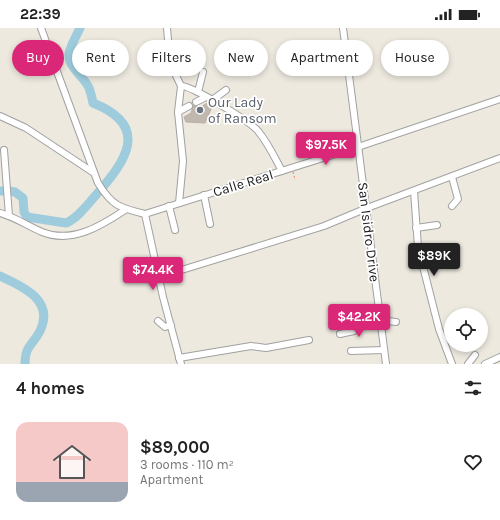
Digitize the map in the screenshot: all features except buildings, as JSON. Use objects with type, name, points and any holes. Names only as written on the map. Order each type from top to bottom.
[{"type":"street","points":[[41,28],[98,183],[106,196],[115,205],[125,210],[145,214],[180,361],[251,346],[266,348],[309,340]]},
{"type":"street","points":[[167,28],[170,63],[181,86],[178,112],[183,161],[179,203]]},
{"type":"street","name":"San Isidro Drive","points":[[342,28],[367,208],[386,364]]},
{"type":"street","points":[[198,92],[202,76]]},
{"type":"street","points":[[181,86],[186,85],[242,118],[257,130],[267,144],[282,171]]},
{"type":"street","points":[[196,102],[208,99],[226,90]]},
{"type":"street","name":"Calle Real","points":[[145,214],[358,147],[500,99]]},
{"type":"street","points":[[178,112],[189,106]]},
{"type":"street","points":[[0,116],[26,128],[94,173]]},
{"type":"street","points":[[4,150],[9,216]]},
{"type":"street","points":[[159,277],[324,226],[367,208],[500,158]]},
{"type":"street","points":[[452,177],[458,199],[452,206]]},
{"type":"street","points":[[414,191],[418,247],[433,309],[452,364]]},
{"type":"street","points":[[204,195],[210,224]]},
{"type":"street","points":[[170,206],[175,230]]},
{"type":"street","points":[[0,213],[43,232],[60,236],[80,234],[106,222],[125,210]]},
{"type":"street","points":[[416,228],[438,225]]},
{"type":"street","points":[[345,322],[380,319],[396,322]]},
{"type":"street","points":[[158,321],[165,327],[171,326]]},
{"type":"street","points":[[340,334],[354,331],[355,321]]},
{"type":"street","points":[[350,351],[384,350]]},
{"type":"street","points":[[468,364],[475,355]]},
{"type":"street","points":[[485,364],[500,357]]},
{"type":"path","points":[[291,168],[295,180]]},
{"type":"waterway","points":[[9,191],[15,192],[23,198],[24,212],[27,217],[66,223],[78,215],[86,207],[107,182],[124,157],[128,145],[127,133],[122,122],[111,112],[93,103],[87,84],[71,64],[69,59],[71,48],[80,28]]},
{"type":"waterway","points":[[0,276],[18,284],[34,296],[40,303],[43,311],[43,320],[40,331],[26,353],[25,364]]},
{"type":"place","name":"Our Lady of Ransom","points":[[200,110]]}]
